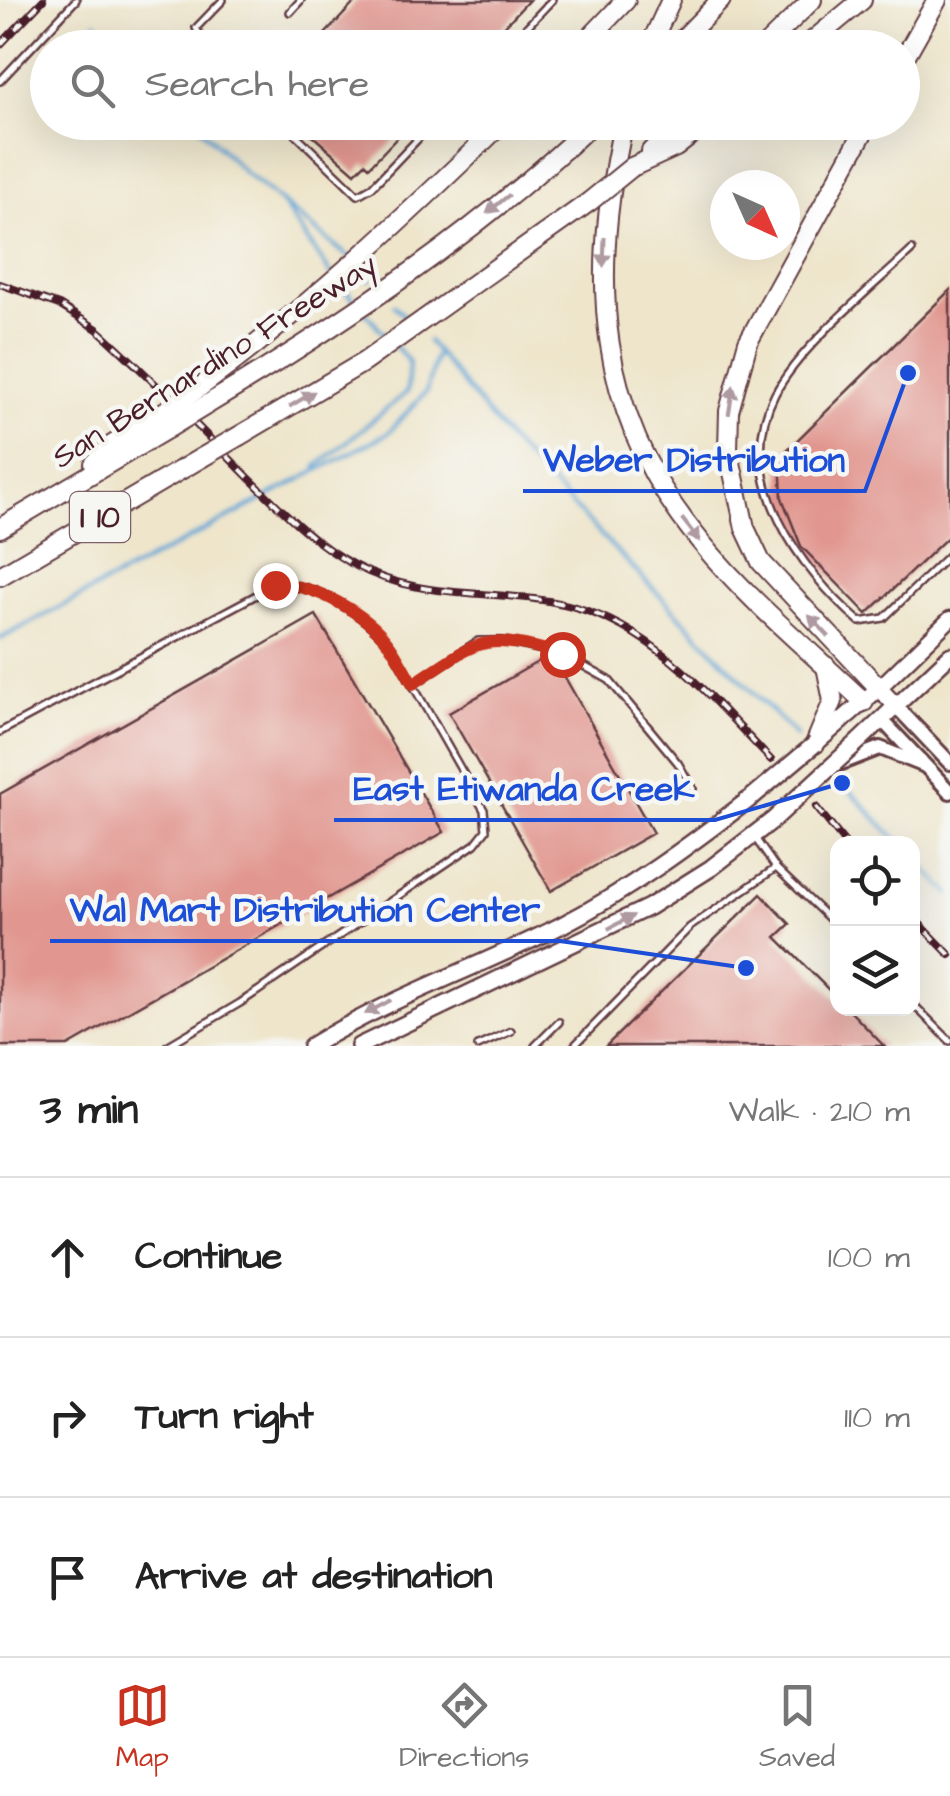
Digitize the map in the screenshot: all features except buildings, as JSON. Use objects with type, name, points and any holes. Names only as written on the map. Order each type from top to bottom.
[{"type":"highway","points":[[597,30],[626,0]]},
{"type":"highway","points":[[657,30],[671,0]]},
{"type":"highway","points":[[692,30],[721,0]]},
{"type":"highway","points":[[781,30],[812,0]]},
{"type":"highway","points":[[826,30],[862,0]]},
{"type":"highway","points":[[920,30],[937,0]]},
{"type":"highway","points":[[202,397],[380,243],[485,140]]},
{"type":"highway","name":"San Bernardino Freeway","points":[[0,528],[202,397],[318,338],[420,268],[576,140]]},
{"type":"highway","points":[[621,140],[602,250],[609,348],[626,415],[667,497],[701,543],[864,702]]},
{"type":"highway","name":"I 10","points":[[0,576],[364,362],[589,202],[664,140]]},
{"type":"highway","points":[[632,167],[685,140]]},
{"type":"highway","points":[[859,140],[748,342],[728,412],[728,449],[731,479],[745,528],[762,562],[878,688]]},
{"type":"highway","points":[[815,744],[836,717],[825,666]]},
{"type":"main road","points":[[836,717],[864,702],[950,619]]},
{"type":"main road","points":[[359,1046],[603,932],[680,888],[754,836],[833,766],[864,745],[882,720],[950,655]]},
{"type":"main road","points":[[878,688],[896,706]]},
{"type":"main road","points":[[864,702],[882,720]]},
{"type":"main road","points":[[311,1046],[402,995],[524,944],[598,906],[750,798],[815,744]]},
{"type":"street","points":[[896,706],[950,763]]},
{"type":"street","points":[[882,720],[950,792]]},
{"type":"street","points":[[864,745],[893,750],[925,766]]},
{"type":"lane","points":[[48,30],[76,0]]},
{"type":"lane","points":[[197,30],[223,0]]},
{"type":"lane","points":[[290,12],[301,0]]},
{"type":"lane","points":[[523,30],[552,0]]},
{"type":"lane","points":[[0,81],[30,49]]},
{"type":"lane","points":[[301,140],[358,195],[372,187],[417,140]]},
{"type":"lane","points":[[912,250],[822,336],[775,394],[762,435],[763,459],[773,503],[800,561],[860,622],[884,618],[950,554]]},
{"type":"lane","points":[[0,732],[275,585],[296,583],[370,623],[390,644],[484,810],[486,830],[475,844],[240,1003],[167,1046]]},
{"type":"lane","points":[[413,684],[478,642],[502,641],[562,654],[609,680],[678,762],[693,789]]},
{"type":"lane","points":[[754,836],[776,868],[837,926]]},
{"type":"lane","points":[[574,1046],[690,927],[776,868]]},
{"type":"lane","points":[[920,1011],[950,1040]]},
{"type":"lane","points":[[535,1046],[559,1022]]},
{"type":"lane","points":[[478,1046],[511,1031]]},
{"type":"waterway","points":[[96,22],[104,30]]},
{"type":"waterway","points":[[213,140],[245,173],[350,258]]},
{"type":"waterway","points":[[283,205],[332,275]]},
{"type":"waterway","points":[[361,270],[370,280]]},
{"type":"waterway","points":[[339,282],[355,301]]},
{"type":"waterway","points":[[394,305],[404,316]]},
{"type":"waterway","points":[[365,312],[388,338]]},
{"type":"waterway","points":[[428,341],[507,438],[796,736]]},
{"type":"waterway","points":[[316,467],[407,392],[409,362],[395,346]]},
{"type":"waterway","points":[[0,639],[388,433],[426,392],[437,352]]},
{"type":"waterway","points":[[842,783],[893,836]]},
{"type":"waterway","points":[[920,864],[950,894]]},
{"type":"railway","points":[[0,45],[43,0]]},
{"type":"railway","points":[[0,284],[59,305],[97,329],[286,514],[339,556],[403,584],[554,602],[619,625],[674,663],[771,760]]},
{"type":"railway","points":[[816,807],[840,836]]},
{"type":"railway","points":[[920,924],[950,955]]},
{"type":"place","name":"Weber Distribution","points":[[908,373]]},
{"type":"place","name":"East Etiwanda Creek","points":[[842,783]]},
{"type":"place","name":"Wal Mart Distribution Center","points":[[746,968]]},
{"type":"route","points":[[275,585],[296,583],[370,623],[390,644],[413,684],[486,640],[562,654]]}]
